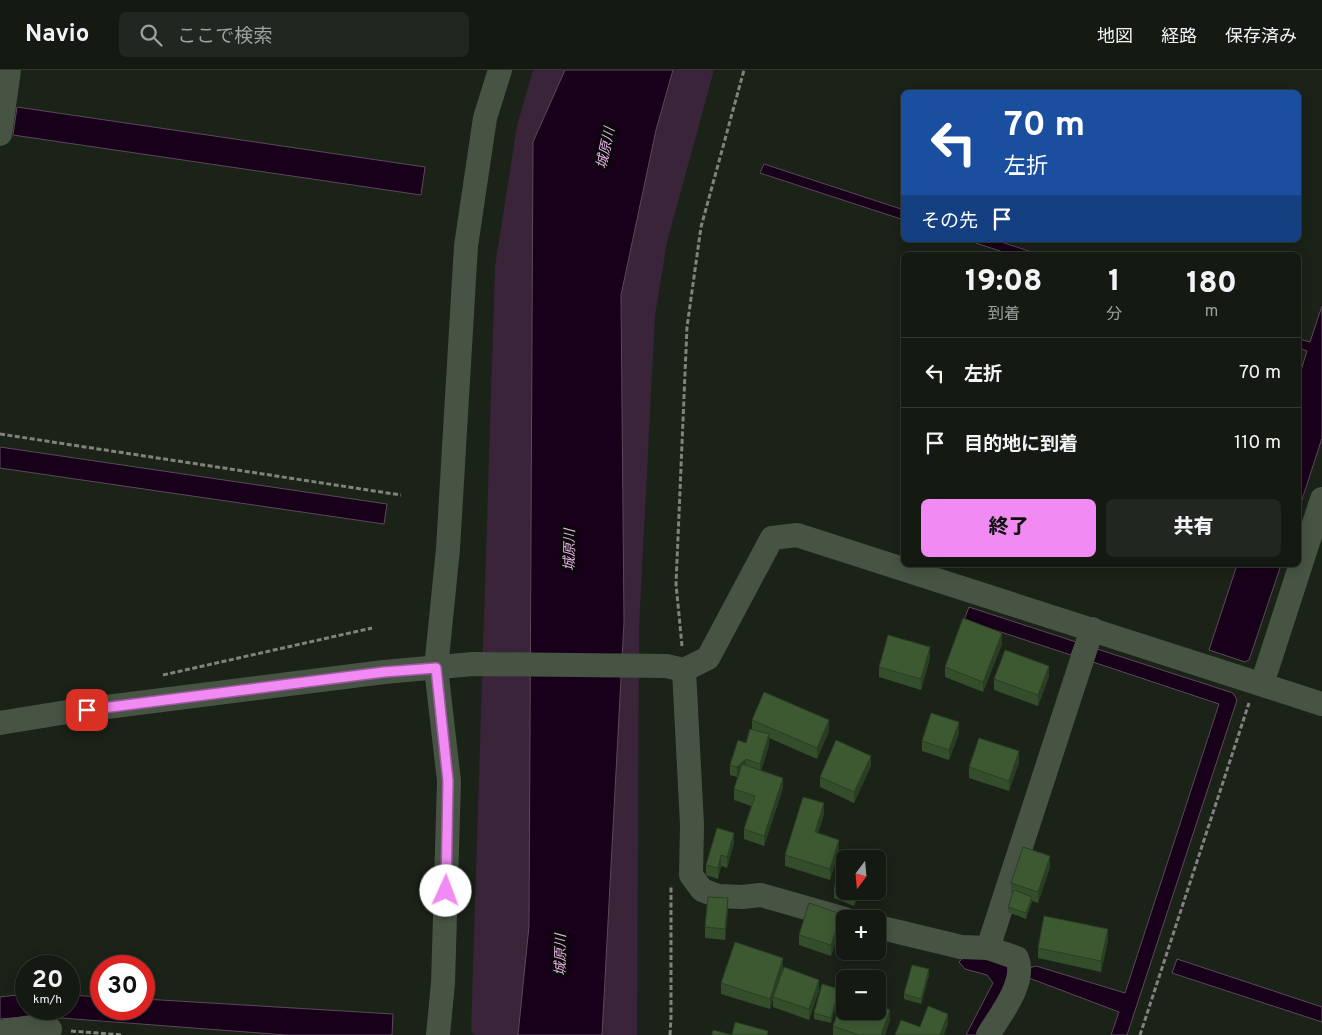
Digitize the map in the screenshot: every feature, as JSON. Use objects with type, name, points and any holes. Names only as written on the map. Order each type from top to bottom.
[{"type":"street","points":[[0,134],[9,70]]},
{"type":"street","points":[[438,1035],[443,983],[448,781],[436,668],[448,549],[466,246],[485,118],[500,70]]},
{"type":"street","points":[[1301,564],[1322,500]]},
{"type":"street","points":[[0,723],[67,712],[384,672],[473,664],[675,668],[708,658],[772,538],[798,535],[1322,704]]},
{"type":"street","points":[[1262,684],[1300,567]]},
{"type":"street","points":[[988,948],[1092,629]]},
{"type":"street","points":[[675,668],[692,825],[691,875],[702,890],[718,896],[761,896],[836,917]]},
{"type":"street","points":[[886,929],[961,947],[988,948],[1016,958],[1019,971],[1015,990],[988,1035]]},
{"type":"street","points":[[0,1032],[31,1027],[50,1029]]},
{"type":"path","points":[[675,668],[676,584],[686,327],[701,227],[744,70]]},
{"type":"path","points":[[0,434],[401,495]]},
{"type":"path","points":[[1140,1035],[1250,698],[1262,684]]},
{"type":"path","points":[[670,881],[670,1035]]},
{"type":"path","points":[[50,1029],[123,1035]]},
{"type":"shaded area","points":[[533,70],[565,70],[533,142],[529,926],[518,1035],[475,1035],[471,1031],[495,266],[517,126]]},
{"type":"shaded area","points":[[673,70],[714,70],[667,242],[655,316],[639,628],[637,1035],[602,1035],[624,622],[621,295],[656,130]]},
{"type":"water","name":"城原川","points":[[565,70],[673,70],[656,130],[621,295],[624,622],[602,1035],[518,1035],[529,926],[533,142]]},
{"type":"water","points":[[17,107],[425,167],[421,195],[13,135]]},
{"type":"water","points":[[764,164],[901,209],[901,219],[760,173]]},
{"type":"water","points":[[973,242],[1001,242],[1032,252],[1003,252]]},
{"type":"water","points":[[1322,306],[1322,438],[1301,503],[1301,370],[1307,351],[1301,349],[1301,340],[1310,342]]},
{"type":"water","points":[[0,447],[387,504],[384,524],[0,468]]},
{"type":"water","points":[[1236,567],[1280,567],[1249,660],[1245,662],[1209,650]]},
{"type":"water","points":[[969,607],[1076,642],[1071,655],[964,620]]},
{"type":"water","points":[[1097,649],[1233,693],[1237,700],[1127,1035],[1111,1035],[1119,1012],[1029,978],[1009,981],[977,1035],[966,1035],[993,983],[987,975],[965,969],[959,962],[966,955],[1029,968],[1036,966],[1125,993],[1219,704],[1093,662]]},
{"type":"water","points":[[1177,959],[1322,1007],[1322,1022],[1172,973]]},
{"type":"water","points":[[15,995],[15,1018],[0,1019],[0,997]]},
{"type":"water","points":[[80,996],[90,996],[90,1020],[155,1020],[155,1000],[393,1014],[392,1035],[286,1035],[80,1019]]},
{"type":"building","points":[[963,618],[1002,633],[983,682],[945,667]]},
{"type":"building","points":[[888,635],[930,647],[921,679],[879,667]]},
{"type":"building","points":[[1005,650],[1049,666],[1038,695],[994,679]]},
{"type":"building","points":[[764,692],[829,720],[817,748],[752,720]]},
{"type":"building","points":[[931,713],[959,722],[949,750],[922,741]]},
{"type":"building","points":[[750,729],[769,734],[760,764],[746,759],[737,767],[730,765],[738,740],[746,743]]},
{"type":"building","points":[[979,738],[1019,751],[1009,781],[969,767]]},
{"type":"building","points":[[836,740],[871,756],[854,792],[820,777]]},
{"type":"building","points":[[742,764],[783,778],[764,836],[744,829],[755,796],[734,789]]},
{"type":"building","points":[[803,797],[824,803],[815,832],[839,840],[830,869],[785,855]]},
{"type":"building","points":[[717,828],[734,833],[727,857],[721,855],[718,868],[706,865]]},
{"type":"building","points":[[1023,847],[1050,856],[1038,892],[1011,883]]},
{"type":"building","points":[[1014,890],[1032,897],[1026,913],[1008,907]]},
{"type":"building","points":[[708,897],[728,898],[725,929],[705,927]]},
{"type":"building","points":[[809,903],[836,912],[836,930],[831,945],[799,935]]},
{"type":"building","points":[[1044,916],[1108,929],[1101,961],[1038,948]]},
{"type":"building","points":[[735,942],[783,958],[770,999],[721,983]]},
{"type":"building","points":[[912,965],[929,969],[921,999],[904,994]]},
{"type":"building","points":[[784,967],[819,980],[809,1009],[773,997]]},
{"type":"building","points":[[822,984],[836,988],[836,1000],[831,1018],[814,1013]]},
{"type":"building","points":[[928,1006],[948,1014],[940,1035],[895,1035],[901,1020],[920,1027]]},
{"type":"building","points":[[886,1008],[890,1010],[881,1035],[859,1035],[833,1026],[836,1017],[836,1020],[886,1020]]},
{"type":"building","points":[[735,1022],[768,1031],[767,1035],[732,1035]]},
{"type":"building","points":[[713,1030],[732,1035],[712,1035]]},
{"type":"route","points":[[87,710],[384,672],[436,668],[448,781],[446,891]]}]
